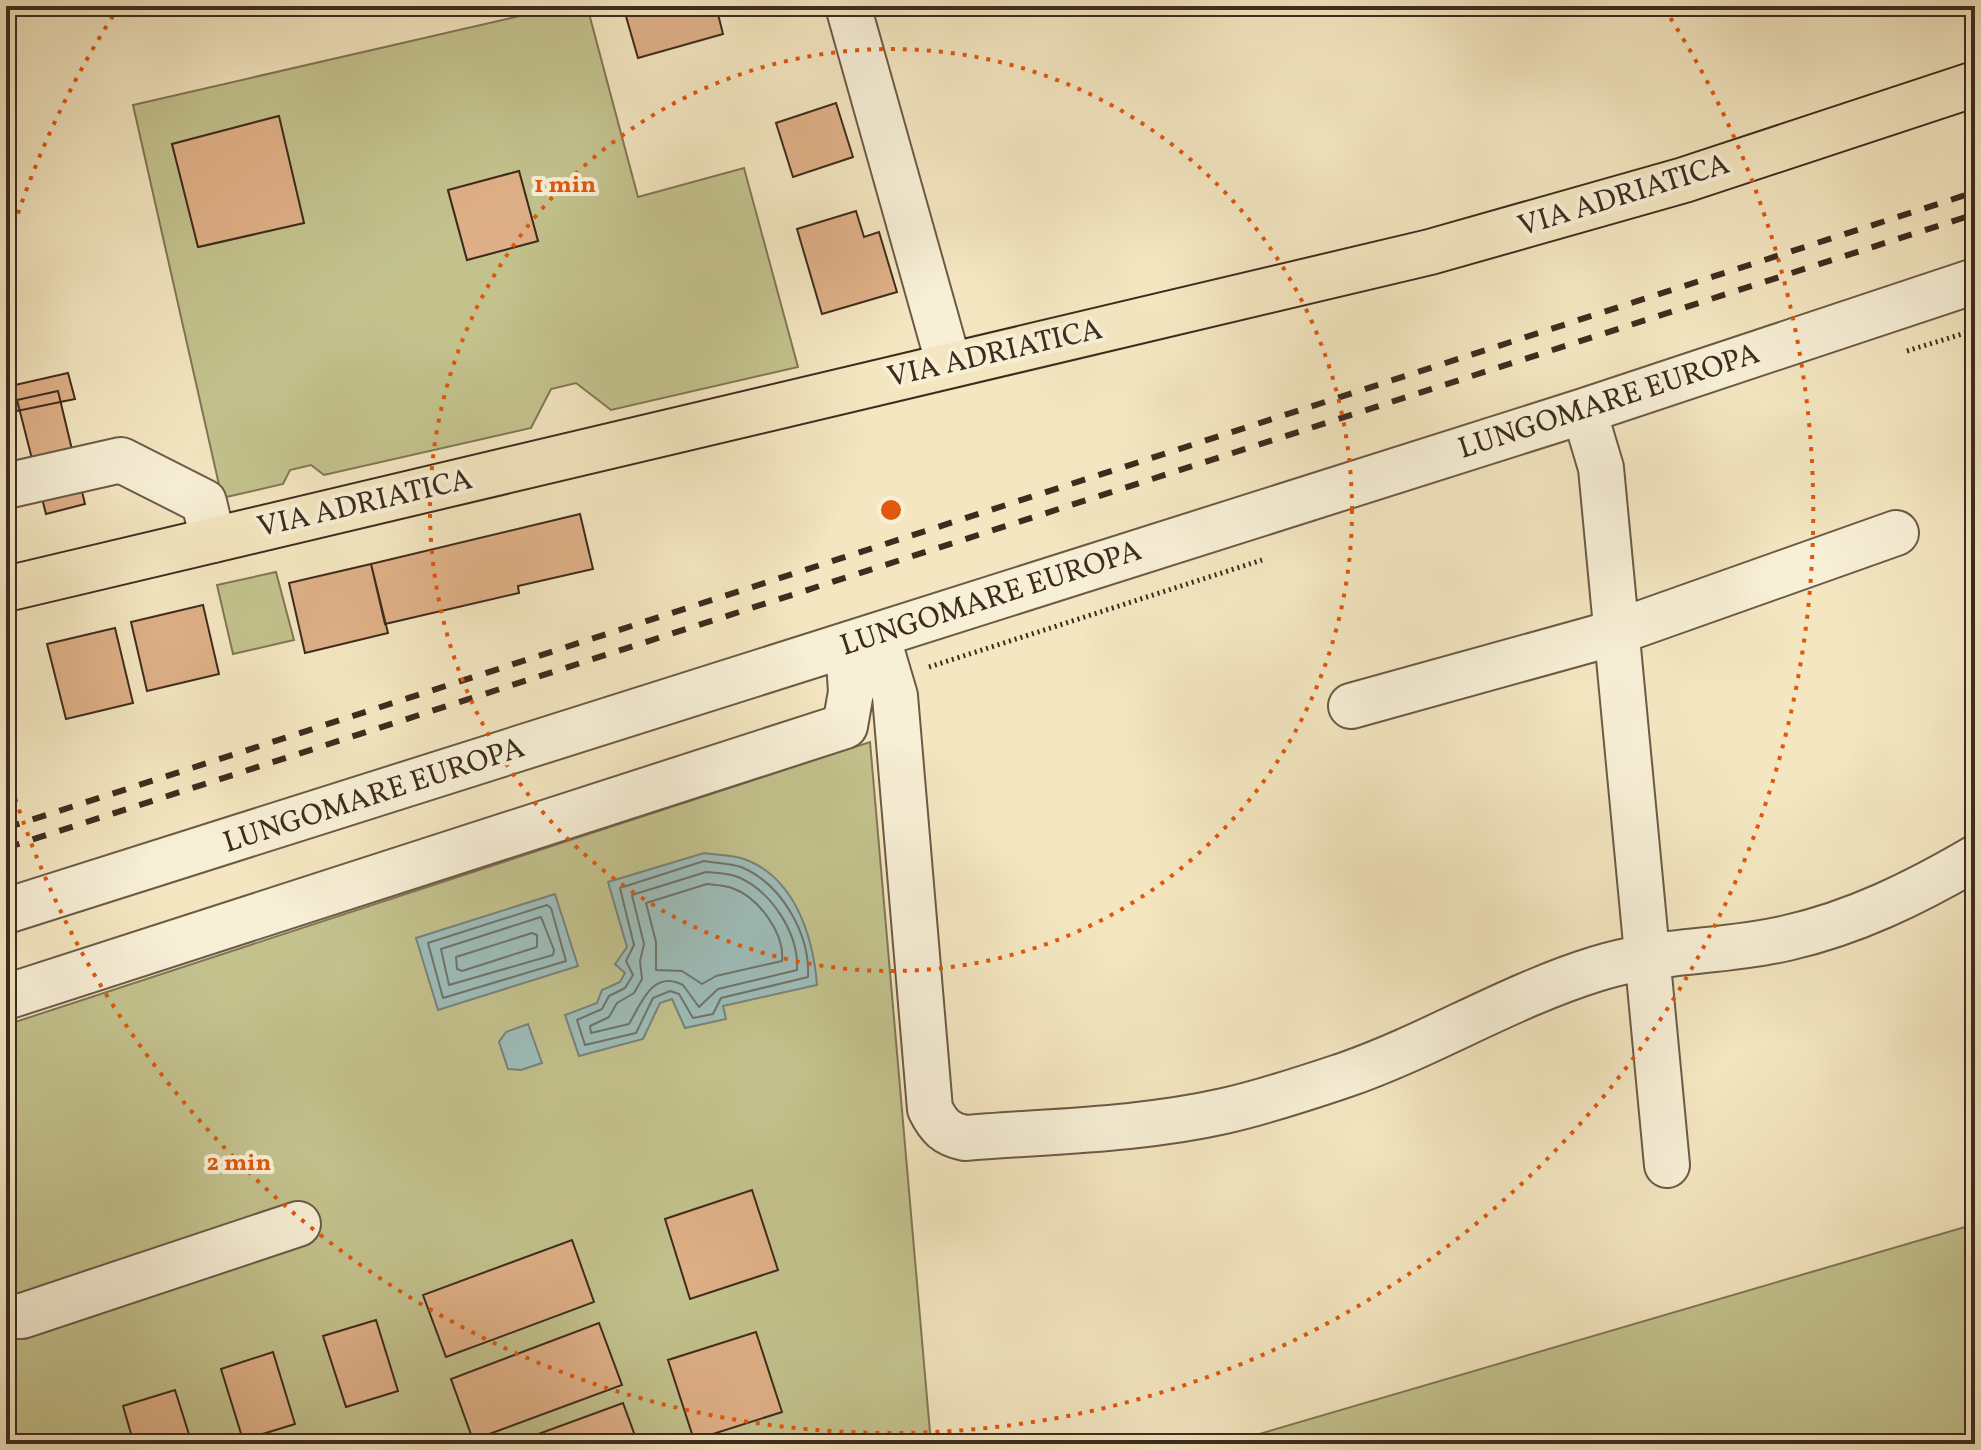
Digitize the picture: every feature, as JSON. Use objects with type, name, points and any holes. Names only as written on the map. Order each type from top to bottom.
[{"type":"main road","name":"VIA ADRIATICA","points":[[6,589],[1542,222],[1684,180],[1975,84]]},
{"type":"street","points":[[848,6],[949,365]]},
{"type":"street","name":"LUNGOMARE EUROPA","points":[[6,911],[1584,411],[1975,281]]},
{"type":"street","points":[[1584,411],[1601,468],[1614,633],[1667,1165]]},
{"type":"street","points":[[6,486],[121,460],[204,502],[213,540]]},
{"type":"street","points":[[1351,706],[1614,633],[1896,533]]},
{"type":"street","points":[[863,640],[895,696],[930,1109],[939,1127],[965,1138],[1150,1123],[1223,1111],[1349,1073],[1515,998],[1598,968],[1646,957],[1785,939],[1837,924],[1917,890],[1975,858]]},
{"type":"street","points":[[6,997],[845,726],[863,640]]},
{"type":"street","points":[[6,1316],[22,1316],[298,1224]]},
{"type":"shaded area","points":[[563,6],[587,6],[638,197],[744,168],[798,367],[611,410],[576,383],[551,389],[531,428],[324,475],[311,465],[290,470],[283,484],[222,498],[133,105]],"holes":[[[278,116],[304,223],[199,247],[172,144]],[[519,171],[538,241],[467,260],[448,191]]]},
{"type":"shaded area","points":[[276,572],[294,640],[233,654],[217,585]]},
{"type":"shaded area","points":[[870,742],[931,1444],[6,1444],[6,1025]]},
{"type":"shaded area","points":[[1975,1224],[1975,1444],[1225,1444]]},
{"type":"water","points":[[704,853],[741,858],[759,866],[787,892],[805,927],[817,985],[723,1006],[726,1019],[685,1028],[672,999],[660,1003],[643,1039],[579,1056],[565,1015],[597,1003],[602,990],[620,982],[625,973],[615,964],[627,947],[608,882]]},
{"type":"water","points":[[555,894],[578,966],[438,1010],[416,938]]},
{"type":"water","points":[[528,1024],[542,1063],[521,1070],[508,1069],[499,1042],[506,1032]]},
{"type":"building","points":[[623,6],[716,6],[723,34],[638,58]]},
{"type":"building","points":[[836,103],[853,157],[793,177],[776,123]]},
{"type":"building","points":[[279,116],[304,223],[198,247],[172,144]]},
{"type":"building","points":[[519,171],[538,241],[467,260],[448,190]]},
{"type":"building","points":[[856,211],[864,237],[879,232],[897,292],[822,314],[797,229]]},
{"type":"building","points":[[68,373],[75,399],[7,413],[6,387]]},
{"type":"building","points":[[58,391],[85,504],[46,514],[17,400]]},
{"type":"building","points":[[580,514],[593,569],[518,586],[519,593],[385,624],[371,564]]},
{"type":"building","points":[[371,564],[388,633],[305,653],[289,583]]},
{"type":"building","points":[[203,605],[219,674],[147,691],[131,622]]},
{"type":"building","points":[[115,628],[133,703],[66,719],[47,644]]},
{"type":"building","points":[[752,1190],[778,1270],[690,1299],[665,1219]]},
{"type":"building","points":[[572,1240],[594,1302],[446,1357],[423,1295]]},
{"type":"building","points":[[376,1320],[398,1391],[346,1407],[323,1336]]},
{"type":"building","points":[[599,1323],[622,1385],[473,1440],[451,1379]]},
{"type":"building","points":[[756,1332],[782,1412],[694,1440],[668,1360]]},
{"type":"building","points":[[273,1352],[295,1424],[243,1440],[221,1369]]},
{"type":"building","points":[[175,1390],[192,1444],[134,1444],[123,1406]]},
{"type":"building","points":[[623,1403],[638,1444],[511,1444]]},
{"type":"railway","points":[[6,828],[1975,192]]},
{"type":"railway","points":[[6,848],[1975,214]]}]
